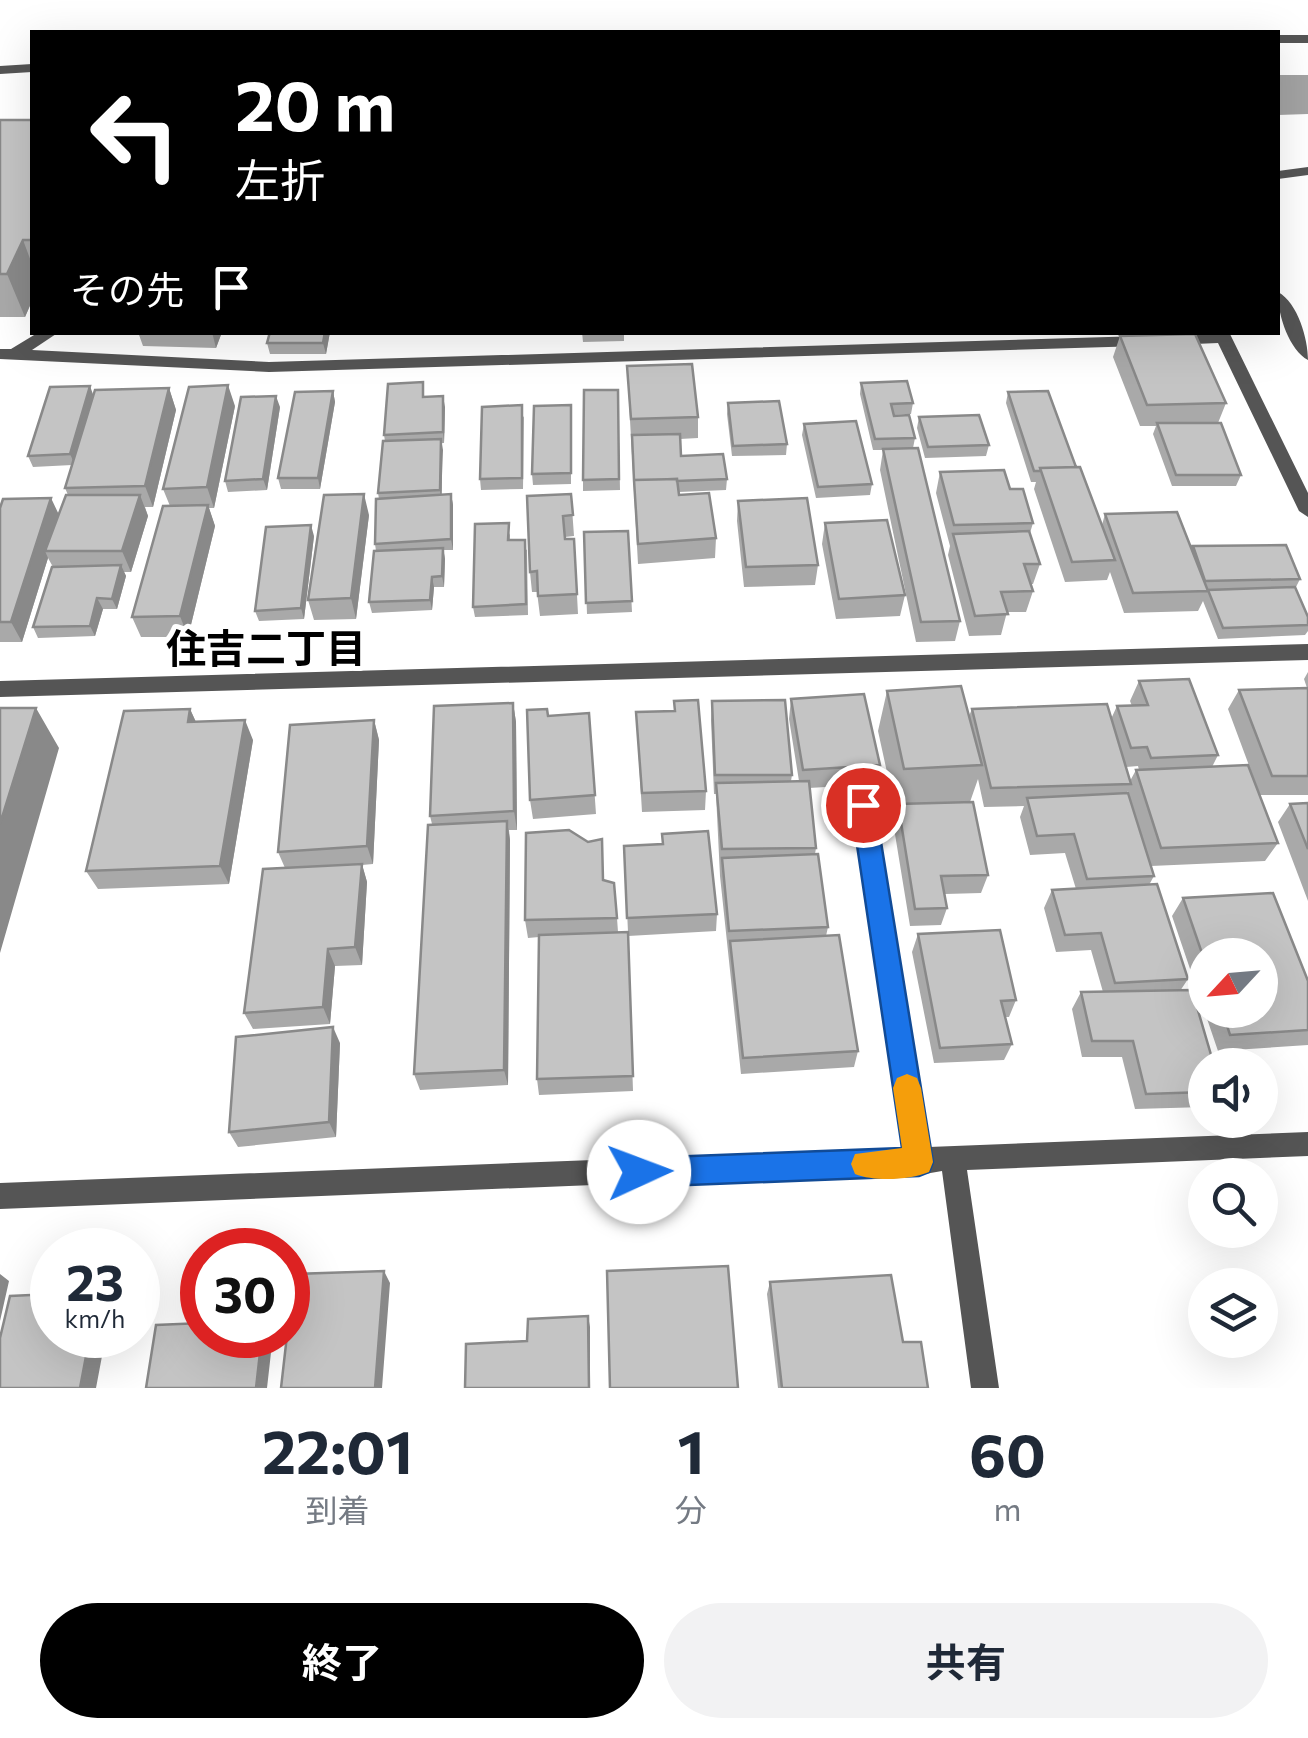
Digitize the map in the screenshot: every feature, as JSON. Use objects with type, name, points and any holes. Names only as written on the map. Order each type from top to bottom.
[{"type":"street","points":[[1280,39],[1308,39]]},
{"type":"street","points":[[0,70],[30,68]]},
{"type":"street","points":[[1280,176],[1308,171]]},
{"type":"street","points":[[1280,299],[1308,354]]},
{"type":"street","points":[[6,354],[46,335]]},
{"type":"street","points":[[6,354],[269,367],[1223,336],[1308,511]]},
{"type":"street","points":[[0,689],[1308,652]]},
{"type":"street","points":[[863,805],[919,1162]]},
{"type":"street","points":[[0,1196],[1308,1144]]},
{"type":"street","points":[[953,1161],[985,1388]]},
{"type":"shaded area","points":[[1280,75],[1308,75],[1308,114],[1280,115]]},
{"type":"building","points":[[0,120],[30,120],[30,240],[23,240],[7,274],[0,274]]},
{"type":"building","points":[[269,335],[324,335],[323,343],[267,343]]},
{"type":"building","points":[[1195,335],[1226,403],[1147,405],[1120,336]]},
{"type":"building","points":[[692,364],[698,417],[631,419],[627,366]]},
{"type":"building","points":[[907,381],[913,403],[891,404],[894,416],[909,415],[915,438],[875,439],[861,383]]},
{"type":"building","points":[[423,382],[423,397],[443,396],[443,432],[384,435],[388,384]]},
{"type":"building","points":[[228,385],[207,487],[163,489],[189,387]]},
{"type":"building","points":[[90,386],[70,454],[28,456],[50,387]]},
{"type":"building","points":[[169,388],[145,486],[65,488],[95,390]]},
{"type":"building","points":[[584,390],[618,390],[619,479],[583,480]]},
{"type":"building","points":[[333,391],[318,478],[278,478],[295,392]]},
{"type":"building","points":[[1048,391],[1076,467],[1034,471],[1008,392]]},
{"type":"building","points":[[276,396],[263,479],[225,481],[241,397]]},
{"type":"building","points":[[779,401],[787,444],[733,446],[728,403]]},
{"type":"building","points":[[522,405],[522,478],[480,479],[482,407]]},
{"type":"building","points":[[571,405],[571,473],[532,474],[534,406]]},
{"type":"building","points":[[979,415],[989,445],[928,447],[919,417]]},
{"type":"building","points":[[856,421],[872,484],[818,487],[804,424]]},
{"type":"building","points":[[1157,423],[1221,423],[1241,475],[1176,475]]},
{"type":"building","points":[[680,434],[681,456],[723,454],[727,479],[634,480],[632,435]]},
{"type":"building","points":[[441,439],[440,490],[378,493],[383,441]]},
{"type":"building","points":[[918,448],[960,621],[921,622],[883,449]]},
{"type":"building","points":[[1080,467],[1115,560],[1072,562],[1040,468]]},
{"type":"building","points":[[1004,470],[1010,489],[1023,489],[1033,523],[954,525],[940,472]]},
{"type":"building","points":[[677,479],[679,495],[709,493],[716,538],[638,544],[634,480]]},
{"type":"building","points":[[364,494],[351,598],[308,600],[324,495]]},
{"type":"building","points":[[451,494],[451,539],[375,544],[376,499]]},
{"type":"building","points":[[571,494],[573,515],[563,516],[565,539],[574,539],[577,594],[538,596],[537,571],[530,572],[527,496]]},
{"type":"building","points":[[66,495],[140,495],[122,551],[45,551]]},
{"type":"building","points":[[51,498],[11,622],[0,622],[3,499]]},
{"type":"building","points":[[807,498],[818,565],[746,567],[738,501]]},
{"type":"building","points":[[208,505],[180,616],[132,617],[163,506]]},
{"type":"building","points":[[1177,512],[1208,591],[1133,593],[1105,514]]},
{"type":"building","points":[[887,520],[905,595],[839,599],[825,523]]},
{"type":"building","points":[[509,523],[508,540],[525,540],[526,604],[473,607],[475,524]]},
{"type":"building","points":[[311,525],[301,608],[255,611],[266,527]]},
{"type":"building","points":[[628,531],[632,601],[586,603],[584,532]]},
{"type":"building","points":[[1029,531],[1040,564],[1024,564],[1033,591],[1001,592],[1008,614],[975,616],[953,534]]},
{"type":"building","points":[[1286,545],[1300,579],[1205,581],[1193,546]]},
{"type":"building","points":[[443,548],[442,576],[432,577],[430,600],[369,602],[374,551]]},
{"type":"building","points":[[121,565],[112,599],[97,598],[90,626],[33,627],[52,567]]},
{"type":"building","points":[[1295,587],[1308,625],[1223,628],[1208,590]]},
{"type":"building","points":[[1189,679],[1218,755],[1151,758],[1147,747],[1131,748],[1117,706],[1148,705],[1139,681]]},
{"type":"building","points":[[961,686],[982,765],[904,769],[887,691]]},
{"type":"building","points":[[1308,688],[1308,776],[1272,776],[1239,690]]},
{"type":"building","points":[[864,694],[880,765],[803,770],[791,699]]},
{"type":"building","points":[[698,700],[706,791],[642,793],[636,712],[675,711],[674,701]]},
{"type":"building","points":[[785,700],[792,775],[715,775],[712,701]]},
{"type":"building","points":[[513,703],[514,811],[430,816],[434,706]]},
{"type":"building","points":[[1107,704],[1131,784],[991,788],[972,709]]},
{"type":"building","points":[[0,708],[36,708],[0,824]]},
{"type":"building","points":[[190,709],[188,722],[245,720],[220,866],[86,871],[124,711]]},
{"type":"building","points":[[547,709],[548,716],[589,713],[595,795],[530,800],[527,710]]},
{"type":"building","points":[[374,720],[367,846],[278,852],[290,725]]},
{"type":"building","points":[[1248,765],[1278,843],[1161,848],[1136,770]]},
{"type":"building","points":[[809,781],[816,848],[722,849],[716,783]]},
{"type":"building","points":[[1128,793],[1154,876],[1087,879],[1074,834],[1037,836],[1027,798]]},
{"type":"building","points":[[973,802],[988,875],[941,876],[947,908],[915,909],[898,804]]},
{"type":"building","points":[[1308,803],[1308,849],[1290,804]]},
{"type":"building","points":[[507,821],[504,1070],[414,1074],[428,825]]},
{"type":"building","points":[[569,830],[588,842],[602,839],[603,880],[614,883],[617,918],[525,920],[526,833]]},
{"type":"building","points":[[708,831],[717,914],[627,918],[624,846],[663,844],[662,834]]},
{"type":"building","points":[[818,854],[828,927],[729,931],[722,858]]},
{"type":"building","points":[[362,864],[355,947],[328,949],[323,1007],[244,1013],[263,869]]},
{"type":"building","points":[[1157,884],[1188,979],[1115,983],[1101,933],[1065,935],[1052,890]]},
{"type":"building","points":[[1273,893],[1308,981],[1308,1030],[1230,1035],[1228,1028],[1278,1028],[1278,938],[1197,938],[1183,898]]},
{"type":"building","points":[[1000,930],[1016,1000],[1001,1001],[1012,1044],[940,1048],[918,934]]},
{"type":"building","points":[[628,932],[633,1076],[537,1079],[539,935]]},
{"type":"building","points":[[839,935],[858,1051],[743,1058],[730,941]]},
{"type":"building","points":[[1188,990],[1188,1028],[1203,1028],[1209,1048],[1188,1048],[1188,1093],[1146,1094],[1133,1041],[1092,1041],[1081,992]]},
{"type":"building","points":[[333,1027],[329,1122],[229,1132],[236,1037]]},
{"type":"building","points":[[728,1266],[738,1388],[610,1388],[607,1271]]},
{"type":"building","points":[[384,1271],[375,1388],[281,1388],[284,1358],[310,1358],[310,1273]]},
{"type":"building","points":[[891,1275],[903,1342],[921,1342],[928,1388],[782,1388],[770,1282]]},
{"type":"building","points":[[30,1295],[30,1358],[86,1358],[80,1388],[0,1388],[0,1338],[10,1296]]},
{"type":"building","points":[[588,1316],[589,1388],[465,1388],[466,1344],[527,1341],[528,1319]]},
{"type":"building","points":[[180,1324],[180,1358],[259,1358],[256,1388],[146,1388],[151,1358],[160,1358],[160,1325]]},
{"type":"slow traffic","points":[[865,1164],[919,1162],[907,1088]]},
{"type":"district","name":"住吉二丁目","points":[[266,649]]},
{"type":"route","points":[[639,1172],[919,1162],[863,805]]}]
